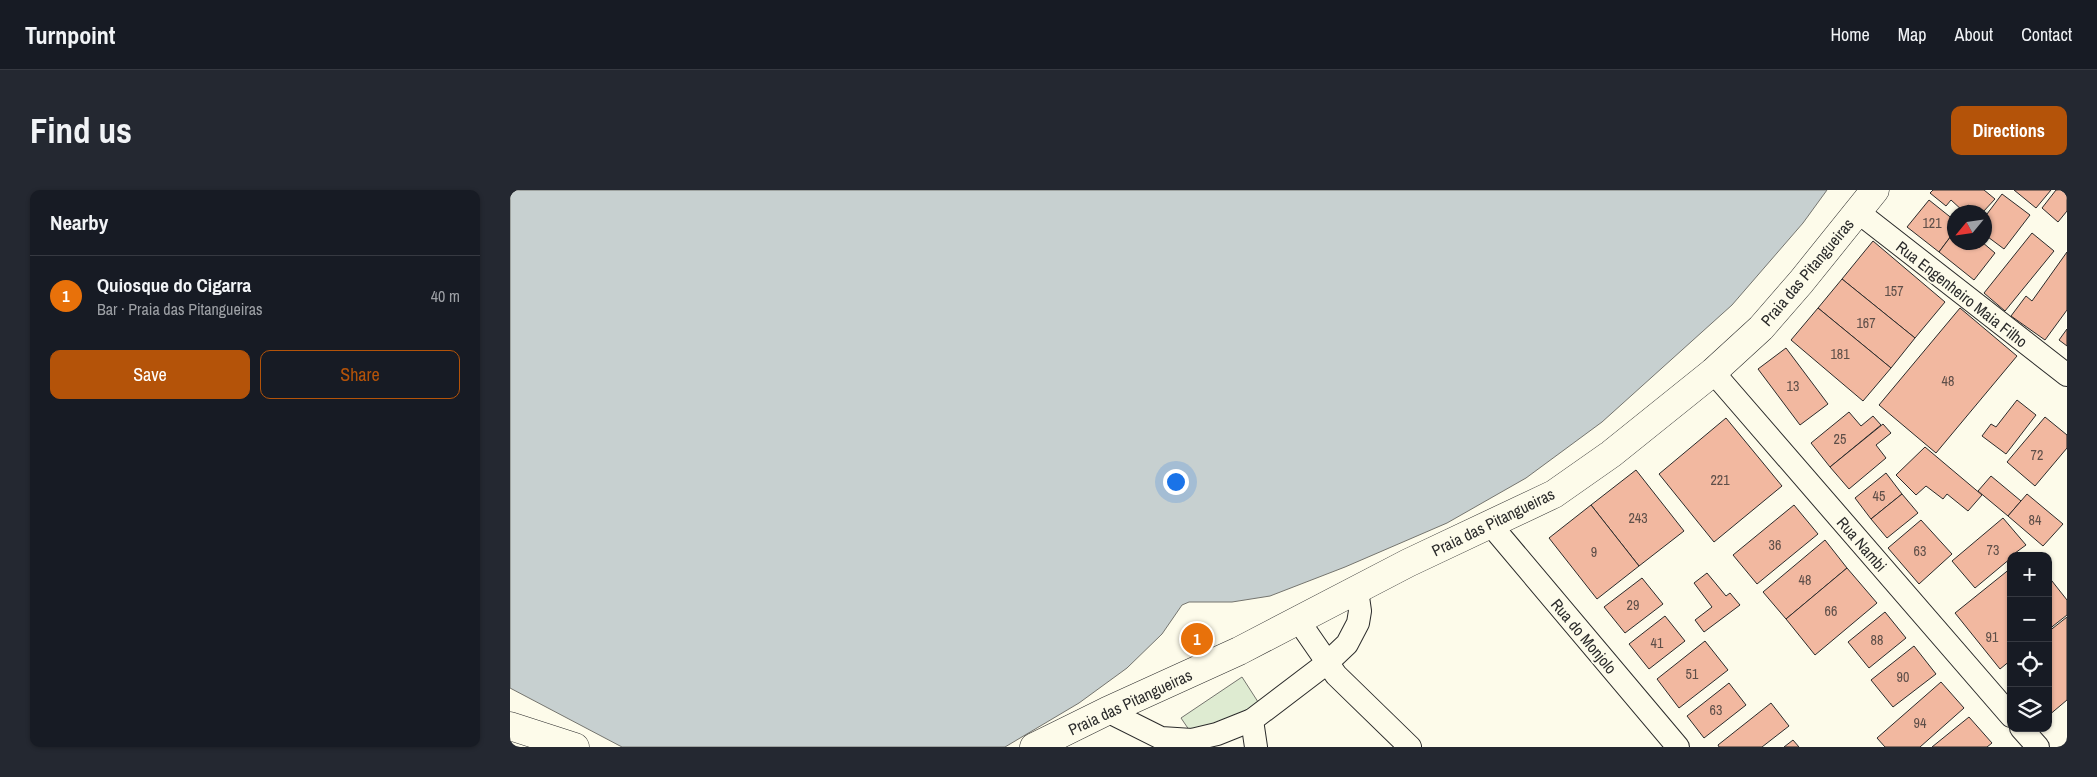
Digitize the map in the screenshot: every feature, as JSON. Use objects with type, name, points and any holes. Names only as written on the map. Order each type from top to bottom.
[{"type":"main road","name":"Praia das Pitangueiras","points":[[1034,747],[1107,711],[1239,651],[1357,590],[1554,494],[1610,454],[1712,372],[1761,328],[1875,190]]},
{"type":"main road","points":[[510,726],[575,747]]},
{"type":"street","name":"Rua Engenheiro Maia Filho","points":[[1858,212],[2067,375]]},
{"type":"street","name":"Rua Nambi","points":[[1712,372],[2007,711]]},
{"type":"street","name":"Rua do Monjolo","points":[[1490,524],[1678,747]]},
{"type":"street","points":[[1107,711],[1161,738],[1192,740],[1217,734],[1252,720],[1327,663],[1347,644],[1358,623],[1360,611],[1357,590]]},
{"type":"street","points":[[1298,620],[1336,675],[1410,747]]},
{"type":"street","points":[[1252,720],[1256,747]]},
{"type":"street","points":[[2025,732],[2038,747]]},
{"type":"green space","points":[[1242,677],[1260,705],[1200,746],[1181,718]]},
{"type":"shaded area","points":[[510,190],[1827,190],[1803,223],[1732,305],[1602,422],[1526,478],[1447,523],[1345,567],[1270,596],[1232,602],[1189,602],[1182,605],[1162,634],[1127,668],[1079,703],[1005,747],[622,747],[510,688]]},
{"type":"building","points":[[1933,190],[1984,190],[1995,199],[1989,205],[1956,205],[1951,200],[1946,206],[1930,193]]},
{"type":"building","points":[[2014,190],[2051,190],[2036,208]]},
{"type":"building","points":[[2056,190],[2067,190],[2067,211],[2058,222],[2042,208]]},
{"type":"building","points":[[2002,194],[2030,215],[2004,249],[1992,240],[1992,207]]},
{"type":"building","points":[[1929,200],[1947,214],[1947,241],[1939,252],[1907,227]]},
{"type":"building","points":[[2032,233],[2054,251],[2005,311],[1984,293]]},
{"type":"building","points":[[1873,241],[1945,302],[1915,338],[1842,279]]},
{"type":"building","points":[[1947,241],[1947,250],[1991,250],[1995,253],[1974,280],[1939,252]]},
{"type":"building","points":[[2067,252],[2067,310],[2045,340],[2011,316],[2026,296],[2032,301]]},
{"type":"building","points":[[1842,279],[1915,338],[1891,368],[1818,308]]},
{"type":"building","points":[[1818,308],[1891,368],[1863,401],[1791,340]]},
{"type":"building","points":[[1960,308],[2017,356],[1936,453],[1879,405]]},
{"type":"building","points":[[2067,329],[2067,346],[2059,340]]},
{"type":"building","points":[[1786,348],[1828,404],[1800,425],[1758,369]]},
{"type":"building","points":[[2017,400],[2036,415],[2006,454],[1982,436],[1991,424],[1996,427]]},
{"type":"building","points":[[1849,412],[1861,426],[1873,416],[1881,425],[1830,467],[1811,443]]},
{"type":"building","points":[[2045,417],[2067,435],[2067,448],[2035,486],[2007,462]]},
{"type":"building","points":[[1726,418],[1782,486],[1714,542],[1659,474]]},
{"type":"building","points":[[1883,424],[1891,433],[1876,445],[1886,458],[1849,489],[1830,467]]},
{"type":"building","points":[[1925,447],[1982,495],[1968,511],[1947,494],[1943,499],[1926,486],[1916,495],[1896,475]]},
{"type":"building","points":[[1636,470],[1684,531],[1639,566],[1591,505]]},
{"type":"building","points":[[1886,473],[1902,494],[1871,519],[1855,498]]},
{"type":"building","points":[[1991,476],[2021,501],[2008,516],[1978,491]]},
{"type":"building","points":[[1902,494],[1918,513],[1887,538],[1871,519]]},
{"type":"building","points":[[2027,494],[2063,524],[2043,546],[2008,516]]},
{"type":"building","points":[[1591,505],[1639,566],[1597,599],[1549,538]]},
{"type":"building","points":[[1794,505],[1818,534],[1757,584],[1733,555]]},
{"type":"building","points":[[2003,518],[2026,545],[2016,552],[2007,552],[2007,561],[1975,588],[1952,561]]},
{"type":"building","points":[[1921,520],[1952,554],[1919,584],[1888,548]]},
{"type":"building","points":[[1825,540],[1847,568],[1786,619],[1763,592]]},
{"type":"building","points":[[1847,568],[1877,603],[1815,655],[1786,619]]},
{"type":"building","points":[[2007,571],[2007,663],[2000,669],[1955,613]]},
{"type":"building","points":[[1707,573],[1726,596],[1730,593],[1740,605],[1704,632],[1695,620],[1712,607],[1694,583]]},
{"type":"building","points":[[1642,578],[1663,604],[1625,633],[1604,607]]},
{"type":"building","points":[[2052,581],[2067,600],[2067,615],[2052,627]]},
{"type":"building","points":[[1885,612],[1906,638],[1869,668],[1848,642]]},
{"type":"building","points":[[1665,616],[1685,641],[1649,669],[1629,644]]},
{"type":"building","points":[[2067,617],[2067,700],[2052,713],[2052,642],[2052,629]]},
{"type":"building","points":[[1705,641],[1728,670],[1679,708],[1657,679]]},
{"type":"building","points":[[1914,646],[1936,674],[1893,707],[1871,680]]},
{"type":"building","points":[[1941,682],[1964,708],[1920,747],[1885,747],[1877,738]]},
{"type":"building","points":[[1729,683],[1746,705],[1704,738],[1687,716]]},
{"type":"building","points":[[1771,703],[1789,726],[1762,747],[1719,747],[1718,745]]},
{"type":"building","points":[[1969,717],[1992,743],[1987,747],[1932,747]]},
{"type":"building","points":[[1793,740],[1799,747],[1784,747]]},
{"type":"place","name":"Quiosque do Cigarra","points":[[1197,639]]}]
